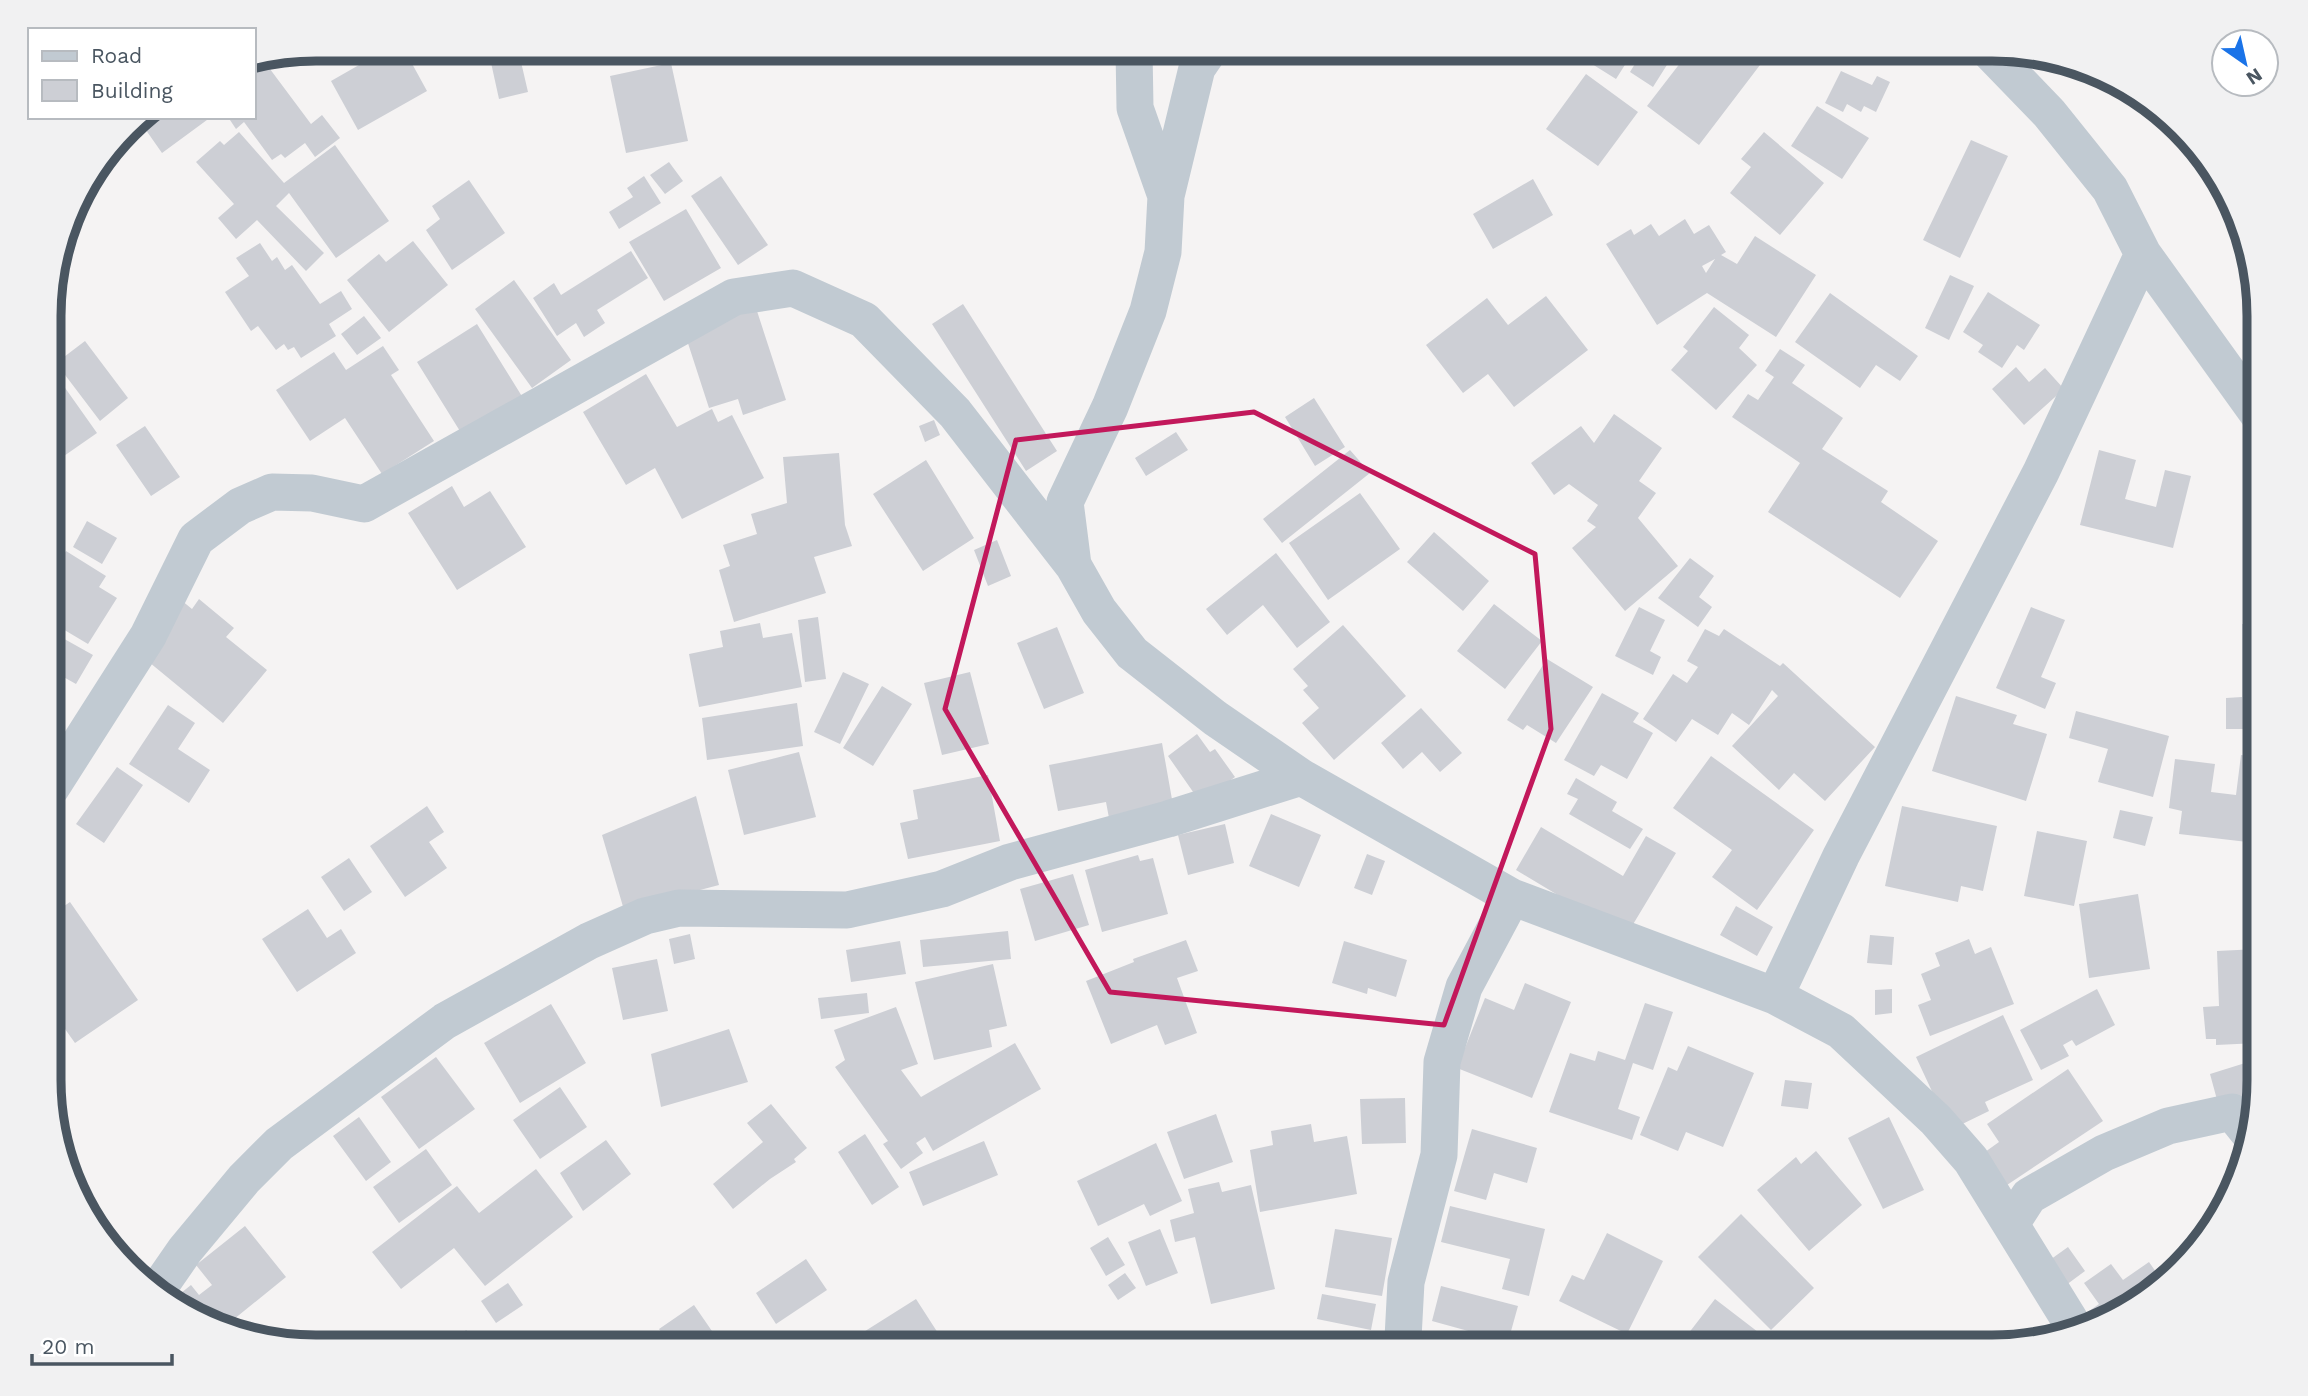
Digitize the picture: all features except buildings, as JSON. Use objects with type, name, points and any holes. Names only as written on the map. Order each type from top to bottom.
[{"type":"street","points":[[1134,61],[1135,108],[1166,196]]},
{"type":"street","points":[[1073,565],[1065,502],[1110,407],[1148,311],[1163,253],[1166,196],[1198,68],[1202,61]]},
{"type":"street","points":[[1999,61],[2049,113],[2110,189],[2143,254],[2247,399]]},
{"type":"street","points":[[1775,996],[1841,856],[2041,472],[2143,254]]},
{"type":"street","points":[[61,773],[148,636],[197,539],[240,506],[272,492],[312,493],[364,504],[734,296],[793,288],[864,320],[955,413],[1073,565],[1099,611],[1132,653],[1215,718],[1301,777],[1512,897],[1775,996],[1842,1031],[1936,1120],[1971,1160],[2071,1322]]},
{"type":"street","points":[[163,1283],[185,1250],[244,1179],[279,1144],[445,1021],[589,941],[645,916],[679,908],[847,910],[942,889],[1010,862],[1168,819],[1301,777]]},
{"type":"street","points":[[1403,1335],[1406,1282],[1439,1155],[1442,1062],[1464,987],[1512,897]]},
{"type":"street","points":[[2011,1224],[2029,1196],[2104,1153],[2168,1126],[2232,1112],[2243,1125]]},
{"type":"highlighted area","points":[[1254,412],[1535,554],[1551,729],[1444,1025],[1110,992],[945,709],[1016,440]]}]
